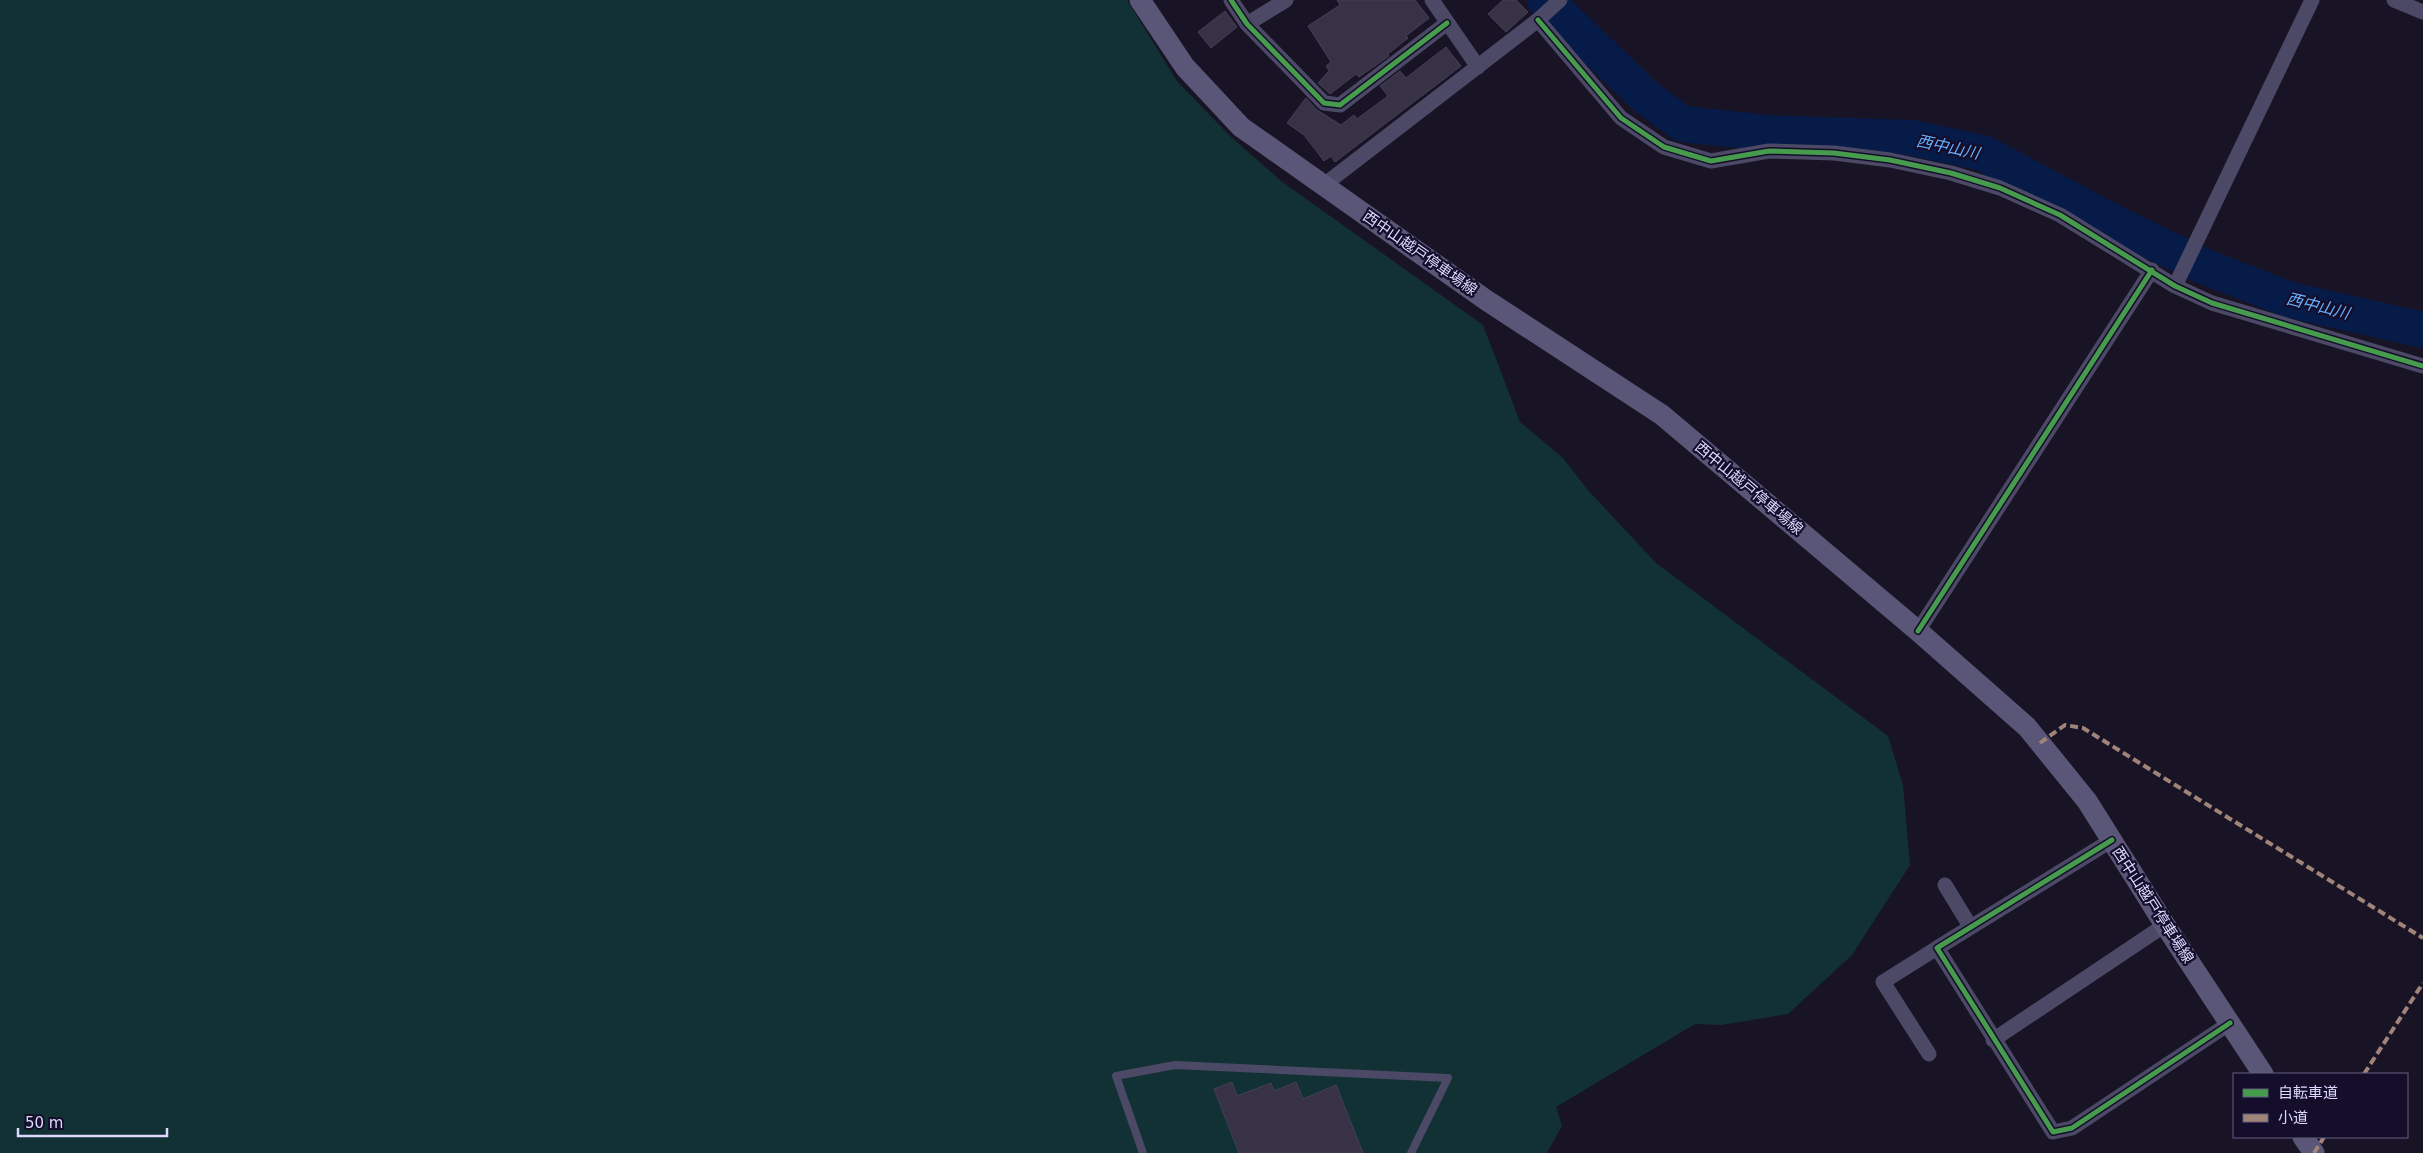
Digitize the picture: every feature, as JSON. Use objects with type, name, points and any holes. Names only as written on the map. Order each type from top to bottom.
[{"type":"main road","name":"西中山越戸停車場線","points":[[1140,0],[1186,67],[1241,127],[1486,300],[1662,415],[1918,631],[2027,727],[2087,801],[2165,926],[2262,1073]]},
{"type":"main road","points":[[2304,1138],[2314,1153]]},
{"type":"street","points":[[1231,0],[1247,24],[1324,103],[1340,105],[1448,23]]},
{"type":"street","points":[[1247,24],[1286,0]]},
{"type":"street","points":[[1432,0],[1478,66]]},
{"type":"street","points":[[1324,185],[1540,18],[1560,0]]},
{"type":"street","points":[[2176,284],[2312,0]]},
{"type":"street","points":[[2394,0],[2423,12]]},
{"type":"street","points":[[1540,18],[1621,118],[1664,146],[1711,161],[1769,151],[1834,153],[1890,160],[1951,173],[2000,188],[2060,215],[2176,284],[2212,303],[2423,366]]},
{"type":"street","points":[[1918,631],[2152,270]]},
{"type":"street","points":[[1929,1054],[1883,982],[1970,926],[2112,840]]},
{"type":"street","points":[[1945,885],[1970,926]]},
{"type":"street","points":[[1993,1040],[2165,926]]},
{"type":"street","points":[[1937,948],[1993,1040],[2053,1132],[2072,1128],[2230,1023]]},
{"type":"lane","points":[[1144,1153],[1116,1076],[1175,1065],[1448,1078],[1411,1153]]},
{"type":"green space","points":[[0,0],[1127,0],[1177,81],[1230,136],[1281,181],[1483,325],[1520,422],[1563,458],[1587,489],[1656,563],[1888,736],[1903,785],[1910,865],[1852,955],[1788,1014],[1722,1025],[1695,1024],[1556,1107],[1562,1126],[1547,1153],[0,1153]]},
{"type":"building","points":[[1337,0],[1415,0],[1429,18],[1406,36],[1408,38],[1388,54],[1389,56],[1359,77],[1356,74],[1330,94],[1318,83],[1329,71],[1326,66],[1331,62],[1308,26],[1340,5]]},
{"type":"building","points":[[1503,0],[1516,0],[1528,12],[1506,32],[1488,14]]},
{"type":"building","points":[[1225,11],[1237,27],[1211,48],[1198,32]]},
{"type":"building","points":[[1446,47],[1461,66],[1335,162],[1331,156],[1324,161],[1304,135],[1287,123],[1306,98],[1317,110],[1341,125],[1354,115],[1357,119],[1388,96],[1380,86],[1400,71],[1406,78]]},
{"type":"building","points":[[1232,1082],[1237,1096],[1271,1083],[1274,1091],[1296,1082],[1303,1099],[1336,1085],[1363,1153],[1239,1153],[1214,1089]]},
{"type":"waterway","name":"西中山川","points":[[1545,0],[1646,97],[1683,124],[1766,133],[1912,138],[1983,153],[2116,224],[2203,266],[2290,300],[2423,330]]},
{"type":"marked path","points":[[2040,743],[2065,725],[2083,728],[2423,938]]},
{"type":"marked path","points":[[2365,1073],[2423,983]]},
{"type":"marked path","points":[[2314,1153],[2323,1138]]},
{"type":"cycle path","points":[[1231,0],[1247,24],[1324,103],[1340,105],[1447,23]]},
{"type":"cycle path","points":[[1538,20],[1621,118],[1664,147],[1711,161],[1769,151],[1834,153],[1890,160],[1951,173],[2000,188],[2060,215],[2175,286],[2212,303],[2423,366]]},
{"type":"cycle path","points":[[1918,631],[2152,270]]},
{"type":"cycle path","points":[[2112,840],[1937,948],[2053,1132],[2072,1128],[2230,1023]]}]
